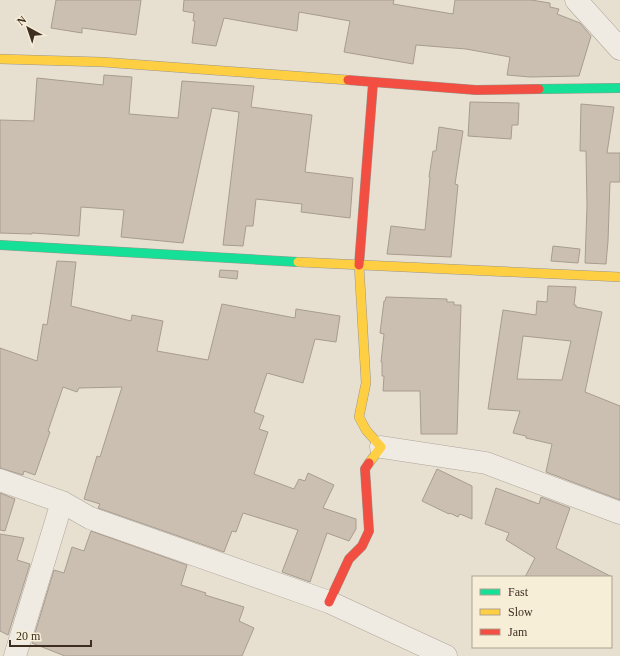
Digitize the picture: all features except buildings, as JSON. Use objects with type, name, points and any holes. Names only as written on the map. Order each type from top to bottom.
[{"type":"street","points":[[577,0],[620,49]]},
{"type":"street","points":[[0,59],[102,62],[476,90],[620,88]]},
{"type":"street","points":[[373,83],[359,265],[366,384],[359,417],[366,430],[381,447],[486,463],[620,513]]},
{"type":"street","points":[[0,245],[359,265],[620,277]]},
{"type":"street","points":[[329,602],[349,559],[362,546],[369,531],[365,469],[381,447]]},
{"type":"street","points":[[0,480],[62,502],[90,518],[329,602],[446,656]]},
{"type":"street","points":[[15,656],[62,502]]},
{"type":"traffic: fast","points":[[539,89],[620,88]]},
{"type":"traffic: fast","points":[[0,245],[298,262]]},
{"type":"traffic: slow","points":[[0,59],[102,62],[348,80]]},
{"type":"traffic: slow","points":[[298,262],[620,277]]},
{"type":"traffic: slow","points":[[359,265],[366,383],[359,417],[366,430],[381,447],[369,463]]},
{"type":"traffic: jam","points":[[348,80],[476,90],[539,89]]},
{"type":"traffic: jam","points":[[359,265],[373,83]]},
{"type":"traffic: jam","points":[[329,602],[349,559],[362,546],[369,531],[365,469],[369,463]]}]
